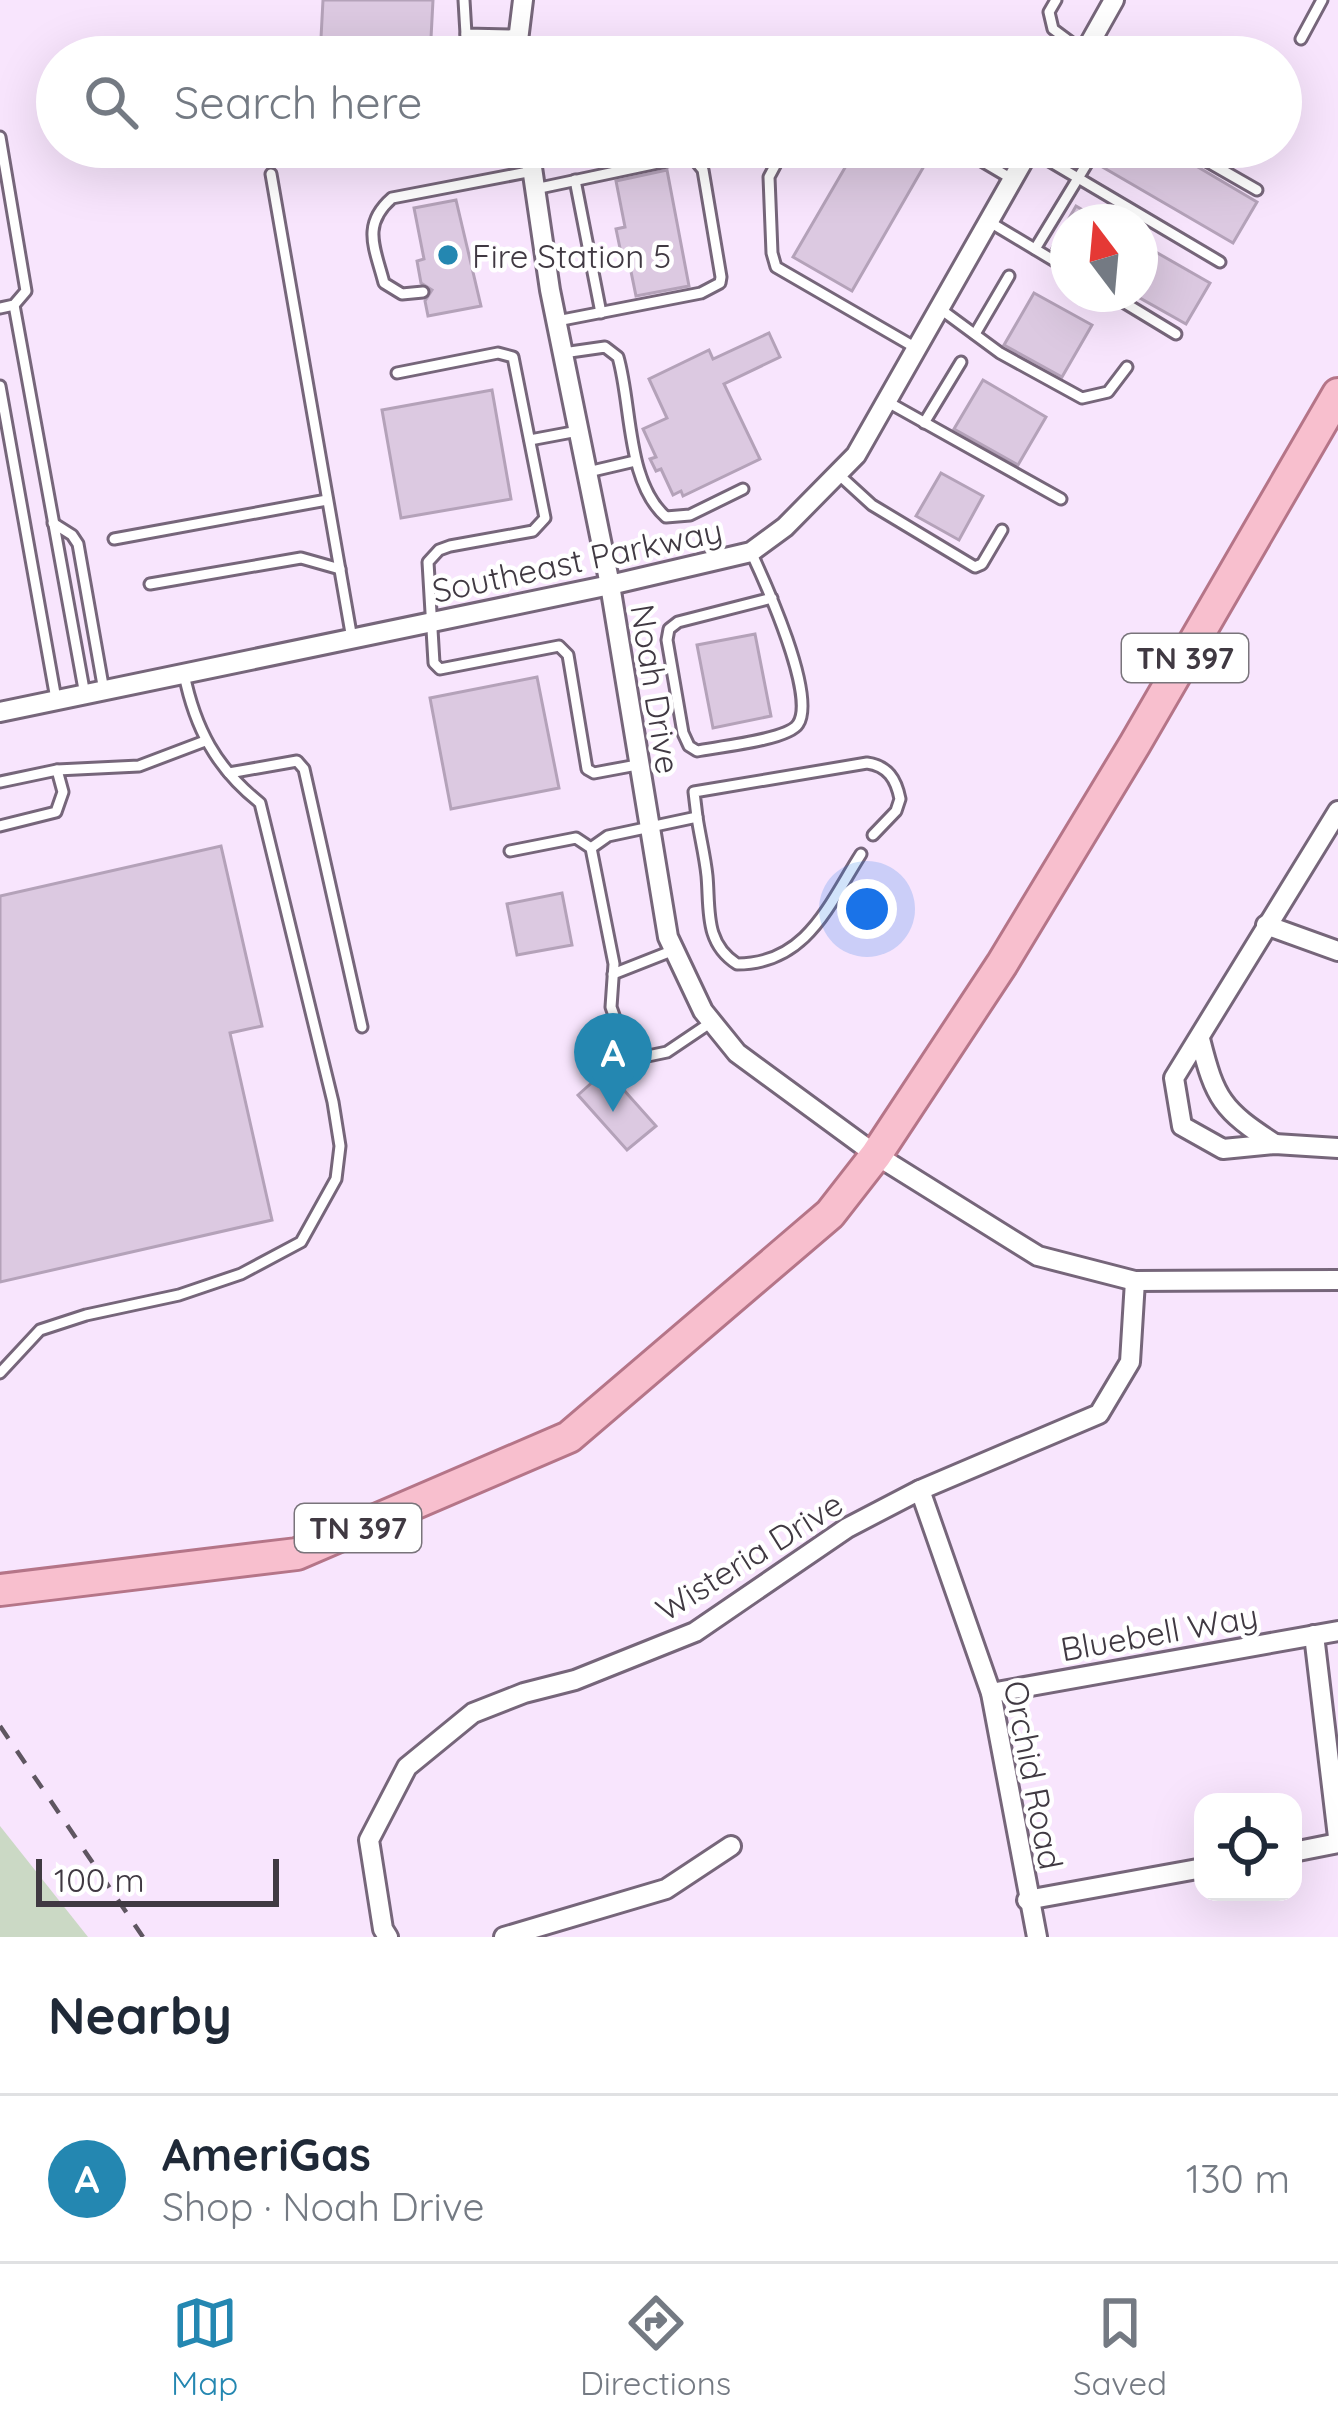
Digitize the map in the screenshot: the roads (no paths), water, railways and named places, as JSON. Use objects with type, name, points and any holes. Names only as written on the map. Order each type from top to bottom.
[{"type":"main road","name":"TN 397","points":[[6,1590],[297,1554],[569,1437],[830,1214],[876,1155],[1002,964],[1136,744],[1338,394]]},
{"type":"street","points":[[516,35],[523,0]]},
{"type":"street","points":[[1094,36],[1114,0]]},
{"type":"street","name":"Noah Drive","points":[[532,168],[556,321],[610,585],[668,937],[712,1022],[737,1053],[876,1155],[1038,1256],[1135,1281],[1338,1280]]},
{"type":"street","name":"Southeast Parkway","points":[[0,712],[751,552],[785,527],[856,454],[1018,168]]},
{"type":"street","points":[[1338,812],[1174,1078],[1182,1126],[1223,1149],[1274,1144],[1338,1148]]},
{"type":"street","points":[[1266,925],[1338,951]]},
{"type":"street","points":[[1200,1039],[1212,1090],[1239,1121],[1274,1144]]},
{"type":"street","name":"Wisteria Drive","points":[[388,1937],[369,1840],[407,1767],[473,1713],[575,1680],[695,1632],[847,1528],[920,1490],[1099,1414],[1130,1362],[1135,1281]]},
{"type":"street","name":"Orchid Road","points":[[920,1490],[992,1693],[1037,1937]]},
{"type":"street","name":"Bluebell Way","points":[[992,1693],[1338,1631]]},
{"type":"street","points":[[1302,1850],[1338,1840],[1314,1635]]},
{"type":"street","points":[[504,1937],[666,1889],[731,1846]]},
{"type":"street","points":[[1028,1900],[1194,1870]]},
{"type":"lane","points":[[464,0],[466,34],[516,35]]},
{"type":"lane","points":[[1056,0],[1049,12],[1053,29],[1061,36]]},
{"type":"lane","points":[[1302,37],[1322,0]]},
{"type":"lane","points":[[0,137],[26,291],[14,305],[0,308]]},
{"type":"lane","points":[[423,292],[402,294],[384,283],[372,235],[376,212],[392,198],[534,180],[575,180],[633,168]]},
{"type":"lane","points":[[556,321],[713,289],[721,277],[701,168]]},
{"type":"lane","points":[[774,168],[769,177],[776,267],[916,348]]},
{"type":"lane","points":[[993,168],[1012,179]]},
{"type":"lane","points":[[1063,168],[1220,262]]},
{"type":"lane","points":[[1035,249],[1085,168]]},
{"type":"lane","points":[[1218,168],[1256,190]]},
{"type":"lane","points":[[271,174],[352,639]]},
{"type":"lane","points":[[575,180],[601,313]]},
{"type":"lane","points":[[988,221],[1050,258]]},
{"type":"lane","points":[[975,334],[1009,276]]},
{"type":"lane","points":[[14,305],[53,523],[94,693]]},
{"type":"lane","points":[[939,308],[1000,353],[1082,398],[1108,392],[1127,368]]},
{"type":"lane","points":[[1140,312],[1176,334]]},
{"type":"lane","points":[[563,353],[605,347],[618,357],[635,461],[658,511],[666,518],[690,515],[743,489]]},
{"type":"lane","points":[[397,373],[498,353],[512,357],[544,518],[533,531],[439,550],[428,562],[434,663],[440,669],[559,646],[568,655],[587,770],[595,773],[638,765]]},
{"type":"lane","points":[[925,423],[962,362]]},
{"type":"lane","points":[[0,386],[56,700]]},
{"type":"lane","points":[[886,401],[1061,499]]},
{"type":"lane","points":[[530,440],[579,431]]},
{"type":"lane","points":[[587,473],[635,461]]},
{"type":"lane","points":[[837,473],[872,505],[975,567],[982,564],[1002,530]]},
{"type":"lane","points":[[114,539],[328,500]]},
{"type":"lane","points":[[53,523],[78,544],[94,693]]},
{"type":"lane","points":[[751,552],[772,598],[791,651],[802,712],[799,724],[789,732],[698,751],[689,746],[675,687],[669,629],[678,622],[772,598]]},
{"type":"lane","points":[[150,584],[301,558],[340,569]]},
{"type":"lane","points":[[0,1373],[40,1330],[179,1295],[281,1256],[301,1242],[336,1179],[340,1146],[333,1102],[260,803],[205,741],[193,715],[184,674]]},
{"type":"lane","points":[[0,782],[57,770],[139,766],[205,741]]},
{"type":"lane","points":[[229,773],[286,761],[297,761],[304,769],[362,1027]]},
{"type":"lane","points":[[861,854],[802,943],[772,958],[737,964],[718,944],[709,925],[694,792],[867,763],[880,765],[890,773],[900,799],[896,811],[873,835]]},
{"type":"lane","points":[[0,826],[56,812],[63,792],[57,770]]},
{"type":"lane","points":[[591,848],[608,836],[697,817]]},
{"type":"lane","points":[[510,851],[576,838],[591,848],[613,974],[611,1007],[621,1035],[643,1057],[667,1052],[712,1022]]},
{"type":"lane","points":[[613,974],[674,950]]},
{"type":"railway","points":[[0,1726],[143,1937]]},
{"type":"place","name":"Fire Station 5","points":[[448,255]]},
{"type":"place","name":"AmeriGas","points":[[613,1112]]}]
